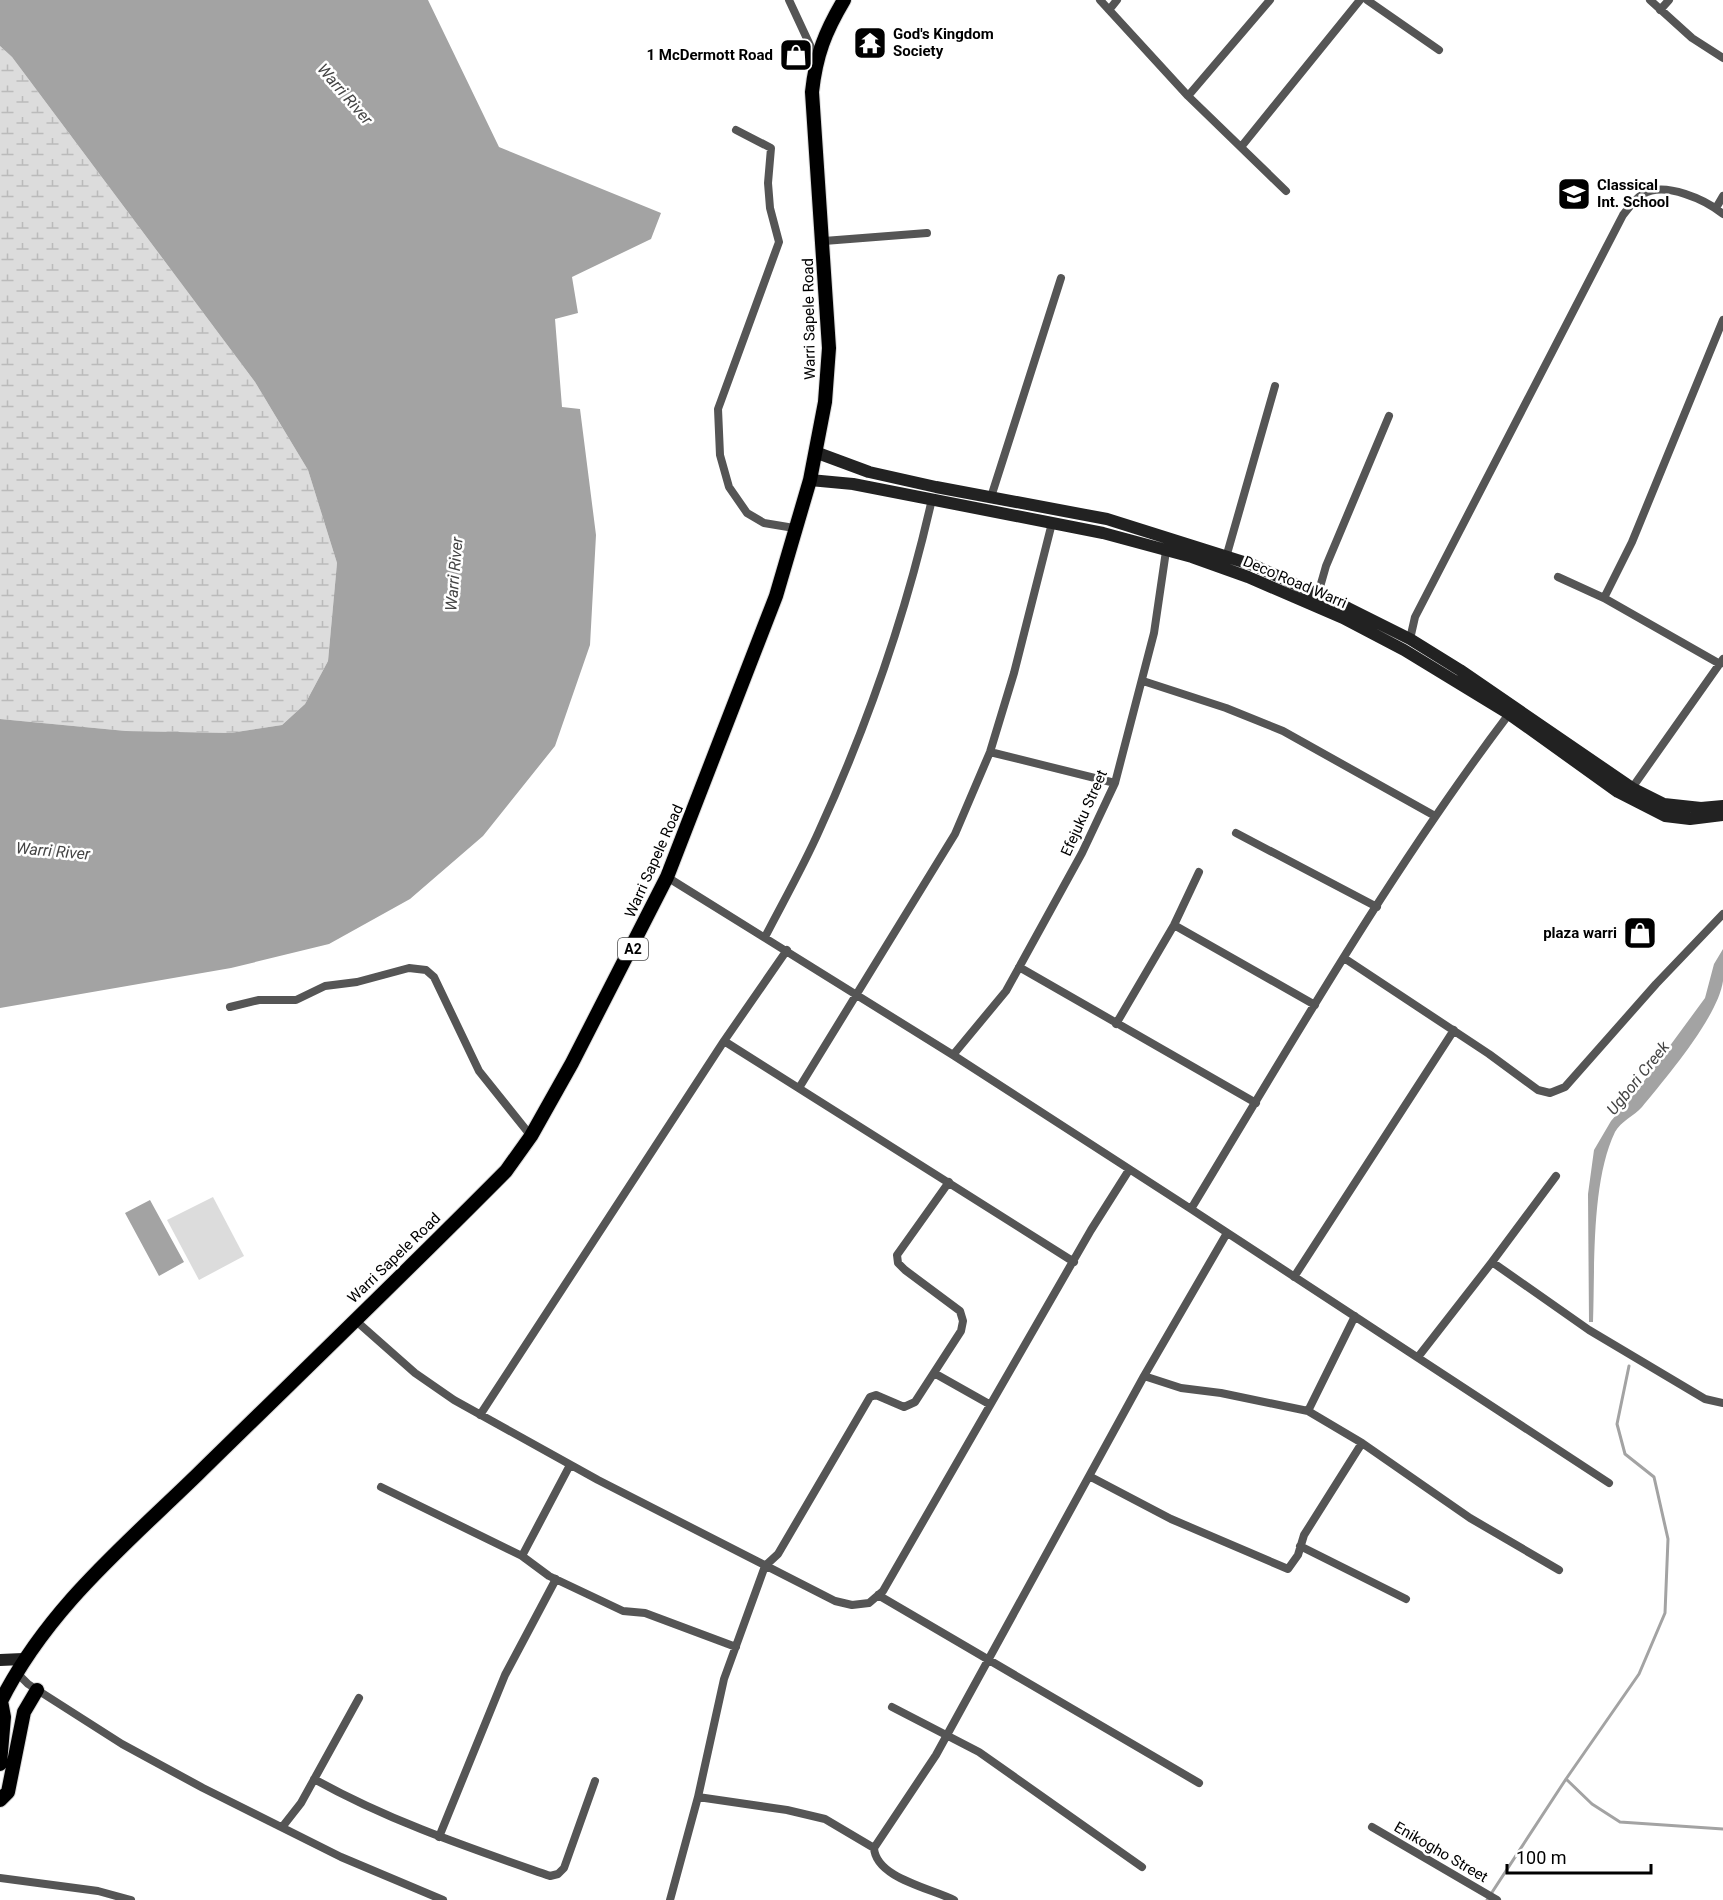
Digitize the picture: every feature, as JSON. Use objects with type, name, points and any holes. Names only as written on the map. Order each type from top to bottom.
[{"type":"highway","name":"Warri Sapele Road","points":[[1,1702],[20,1665],[50,1622],[117,1550],[506,1171],[531,1136],[628,958],[667,878],[776,596],[794,528],[810,480],[825,402],[829,348],[824,241],[812,92],[816,58],[825,34],[844,0]]},
{"type":"highway","points":[[0,1800],[8,1792],[24,1712],[37,1690]]},
{"type":"highway","name":"A2","points":[[0,1764],[4,1717],[1,1702]]},
{"type":"main road","name":"Deco Road Warri","points":[[815,452],[869,472],[1107,519],[1318,594],[1410,639],[1460,670],[1632,788],[1664,804],[1701,808],[1723,806]]},
{"type":"main road","name":"Deco Road Warri","points":[[810,480],[853,484],[932,499],[1103,533],[1166,551],[1225,562],[1343,618],[1404,650],[1509,714],[1618,792],[1665,816],[1690,819],[1723,815]]},
{"type":"main road","points":[[0,1660],[20,1665]]},
{"type":"street","points":[[789,0],[816,58]]},
{"type":"street","points":[[1100,0],[1188,96],[1286,191]]},
{"type":"street","points":[[1109,10],[1117,0]]},
{"type":"street","points":[[1188,96],[1270,0]]},
{"type":"street","points":[[1240,147],[1360,0]]},
{"type":"street","points":[[1368,0],[1439,50]]},
{"type":"street","points":[[1650,0],[1692,38],[1723,58]]},
{"type":"street","points":[[1660,10],[1669,0]]},
{"type":"street","points":[[736,130],[771,148],[770,200],[779,242],[718,409],[720,455],[729,487],[747,513],[764,524],[794,528]]},
{"type":"street","points":[[1410,639],[1420,607],[1623,215],[1644,194],[1655,190],[1682,194],[1719,211],[1723,196]]},
{"type":"street","points":[[824,241],[927,233]]},
{"type":"street","points":[[991,497],[1061,278]]},
{"type":"street","points":[[1604,598],[1632,542],[1723,320]]},
{"type":"street","points":[[1225,562],[1275,386]]},
{"type":"street","points":[[1318,594],[1326,566],[1389,416]]},
{"type":"street","points":[[765,937],[819,833],[857,743],[894,641],[932,499]]},
{"type":"street","points":[[799,1088],[955,834],[990,752],[1014,673],[1052,523]]},
{"type":"street","name":"Efejuku Street","points":[[953,1055],[1006,991],[1082,854],[1115,783],[1154,633],[1166,551]]},
{"type":"street","points":[[1558,577],[1604,598],[1721,662],[1632,788]]},
{"type":"street","points":[[1143,681],[1226,708],[1283,731],[1435,816]]},
{"type":"street","points":[[1191,1209],[1344,958],[1435,816],[1509,714]]},
{"type":"street","points":[[990,752],[1115,783]]},
{"type":"street","points":[[1236,833],[1377,907]]},
{"type":"street","points":[[1116,1023],[1174,925],[1199,872]]},
{"type":"street","points":[[667,878],[787,950],[953,1055],[1609,1483]]},
{"type":"street","points":[[1344,958],[1454,1030],[1538,1090],[1550,1093],[1559,1091],[1723,914]]},
{"type":"street","points":[[1174,925],[1316,1005]]},
{"type":"street","points":[[480,1415],[724,1041],[787,950]]},
{"type":"street","points":[[1019,967],[1256,1103]]},
{"type":"street","points":[[230,1006],[259,1000],[296,1000],[325,986],[357,982],[409,968],[426,970],[439,987],[478,1071],[531,1136]]},
{"type":"street","points":[[1294,1277],[1454,1030]]},
{"type":"street","points":[[724,1041],[1074,1262]]},
{"type":"street","points":[[355,1320],[415,1373],[480,1415],[570,1465],[835,1601],[852,1605],[869,1603],[878,1595],[904,1557],[989,1404],[1130,1170]]},
{"type":"street","points":[[1418,1357],[1556,1176]]},
{"type":"street","points":[[670,1900],[698,1797],[724,1679],[765,1566],[778,1554],[870,1397],[876,1395],[904,1407],[915,1402],[961,1331],[963,1321],[960,1311],[905,1270],[898,1263],[897,1255],[949,1182]]},
{"type":"street","points":[[954,1900],[883,1869],[874,1858],[874,1848],[947,1734],[1144,1376],[1227,1233]]},
{"type":"street","points":[[1492,1262],[1589,1330],[1705,1400],[1723,1403]]},
{"type":"street","points":[[1308,1411],[1355,1316]]},
{"type":"street","points":[[934,1373],[989,1404]]},
{"type":"street","points":[[1144,1376],[1181,1388],[1221,1393],[1308,1411],[1362,1443],[1470,1518],[1559,1570]]},
{"type":"street","points":[[1089,1476],[1171,1520],[1280,1568],[1288,1569],[1292,1567],[1304,1535],[1362,1443]]},
{"type":"street","points":[[522,1556],[570,1465]]},
{"type":"street","points":[[381,1487],[522,1556],[556,1579],[623,1611],[645,1613],[736,1647]]},
{"type":"street","points":[[1300,1546],[1406,1599]]},
{"type":"street","points":[[439,1837],[505,1675],[556,1579]]},
{"type":"street","points":[[878,1595],[987,1661],[1200,1783]]},
{"type":"street","points":[[20,1665],[37,1690],[122,1744],[341,1857],[443,1900]]},
{"type":"street","points":[[283,1826],[301,1803],[359,1698]]},
{"type":"street","points":[[892,1707],[978,1752],[1142,1867]]},
{"type":"street","points":[[314,1779],[344,1796],[439,1837],[550,1876],[558,1874],[564,1868],[595,1781]]},
{"type":"street","points":[[698,1797],[787,1810],[825,1819],[874,1848]]},
{"type":"street","name":"Enikogho Street","points":[[1372,1827],[1497,1900]]},
{"type":"street","points":[[0,1878],[98,1891],[131,1900]]},
{"type":"green space","points":[[0,46],[12,57],[255,382],[308,470],[337,563],[328,661],[305,704],[282,725],[230,733],[126,731],[0,719]]},
{"type":"green space","points":[[213,1197],[244,1256],[199,1280],[167,1220]]},
{"type":"water","name":"Warri River","points":[[0,0],[428,0],[499,147],[661,213],[651,239],[572,277],[578,313],[555,319],[562,407],[580,409],[596,535],[590,645],[555,746],[483,836],[410,899],[329,944],[231,968],[0,1008],[0,719],[126,731],[230,733],[282,725],[305,704],[328,661],[337,563],[308,470],[255,382],[12,57],[0,46]]},
{"type":"water","points":[[1723,949],[1723,981],[1711,1012],[1664,1081],[1642,1107],[1615,1132],[1607,1152],[1598,1199],[1593,1322],[1589,1322],[1588,1194],[1594,1150],[1611,1121],[1636,1092],[1705,998],[1714,964]]},
{"type":"water","points":[[150,1200],[184,1262],[159,1276],[125,1213]]},
{"type":"waterway","points":[[1487,1900],[1566,1779],[1639,1674],[1665,1613],[1668,1539],[1654,1477],[1625,1454],[1617,1424],[1629,1366]]},
{"type":"waterway","points":[[1566,1779],[1592,1804],[1620,1822],[1723,1829]]},
{"type":"place","name":"God's Kingdom Society","points":[[870,43]]},
{"type":"place","name":"1 McDermott Road","points":[[796,55]]},
{"type":"place","name":"Classical Int. School","points":[[1574,194]]},
{"type":"place","name":"plaza warri","points":[[1640,933]]},
{"type":"water label","name":"Ugbori Creek","points":[[1638,1078]]}]
